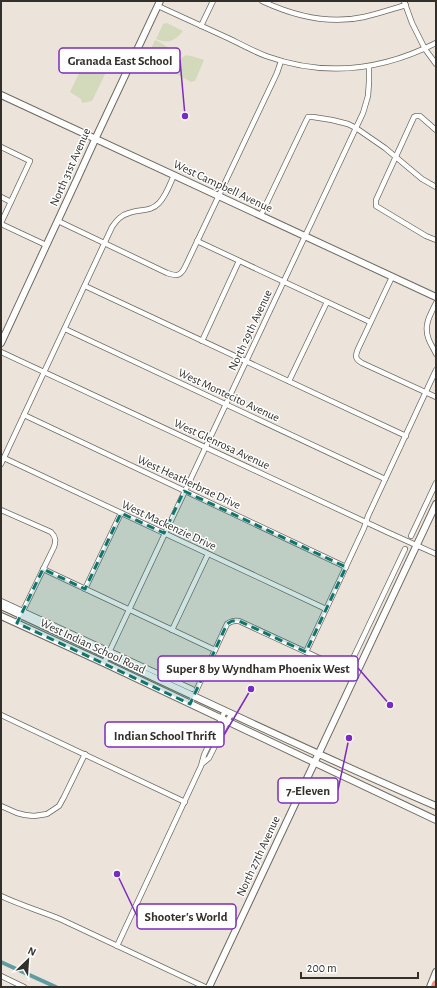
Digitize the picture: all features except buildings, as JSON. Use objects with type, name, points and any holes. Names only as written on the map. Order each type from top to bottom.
[{"type":"main road","name":"North 31st Avenue","points":[[1,343],[159,3]]},
{"type":"main road","name":"West Campbell Avenue","points":[[1,95],[436,297]]},
{"type":"main road","name":"North 27th Avenue","points":[[210,987],[436,504]]},
{"type":"main road","name":"West Indian School Road","points":[[1,606],[22,613],[108,653],[228,713],[436,806]]},
{"type":"main road","name":"West Indian School Road","points":[[1,616],[436,820]]},
{"type":"main road","points":[[430,987],[436,972]]},
{"type":"street","points":[[201,26],[213,1]]},
{"type":"street","points":[[264,1],[290,13],[326,20],[362,18],[405,3],[412,23],[425,49],[436,64]]},
{"type":"street","points":[[159,3],[201,26],[255,52],[304,66],[330,69],[369,67],[398,59],[425,49],[436,43]]},
{"type":"street","points":[[58,221],[168,273],[177,275],[182,273],[281,60]]},
{"type":"street","name":"North 29th Avenue","points":[[104,663],[363,113],[368,96],[369,67]]},
{"type":"street","points":[[436,130],[420,116],[416,116],[376,200],[376,206],[436,240]]},
{"type":"street","points":[[261,215],[308,117],[332,120],[348,124],[356,128],[385,148],[422,179],[436,187]]},
{"type":"street","points":[[1,147],[30,161],[1,224],[46,245]]},
{"type":"street","points":[[1,464],[112,227],[121,216],[130,212],[151,209],[158,204],[174,175]]},
{"type":"street","points":[[1,197],[11,202]]},
{"type":"street","points":[[197,240],[370,322]]},
{"type":"street","points":[[202,341],[240,260]]},
{"type":"street","points":[[392,277],[355,356],[358,361],[436,397]]},
{"type":"street","points":[[85,286],[406,436]]},
{"type":"street","points":[[290,381],[327,302]]},
{"type":"street","points":[[436,303],[428,320],[426,331],[429,342],[436,354]]},
{"type":"street","name":"West Montecito Avenue","points":[[64,329],[385,478]]},
{"type":"street","name":"West Glenrosa Avenue","points":[[1,352],[436,554]]},
{"type":"street","points":[[306,652],[436,370]]},
{"type":"street","name":"West Heatherbrae Drive","points":[[24,415],[346,567]]},
{"type":"street","name":"West Mackenzie Drive","points":[[4,458],[326,609]]},
{"type":"street","points":[[411,536],[436,483]]},
{"type":"street","points":[[1,510],[51,532],[55,537],[55,543],[17,623]]},
{"type":"street","points":[[85,589],[121,513]]},
{"type":"street","points":[[415,528],[423,531]]},
{"type":"street","points":[[347,671],[405,549]]},
{"type":"street","points":[[172,630],[208,554]]},
{"type":"street","points":[[401,557],[409,561]]},
{"type":"street","points":[[43,569],[216,650]]},
{"type":"street","name":"West Indian School Road","points":[[1,601],[22,613]]},
{"type":"street","points":[[190,704],[227,624],[232,621],[239,620],[356,675]]},
{"type":"street","name":"West Indian School Road","points":[[108,653],[192,689]]},
{"type":"street","points":[[117,946],[203,763],[204,755],[228,713]]},
{"type":"street","points":[[1,715],[185,802]]},
{"type":"street","points":[[1,806],[25,816],[47,814],[59,806],[85,754]]},
{"type":"street","points":[[1,896],[57,918],[205,987]]},
{"type":"street","points":[[1,976],[24,987]]},
{"type":"highlighted area","points":[[184,491],[346,567],[306,652],[239,621],[232,621],[227,624],[190,704],[17,623],[43,569],[85,589],[121,513],[164,533]]},
{"type":"green space","points":[[167,23],[183,31],[171,41],[160,41],[156,39],[163,24]]},
{"type":"green space","points":[[155,40],[167,47],[169,50],[171,57],[168,67],[150,59],[149,53]]},
{"type":"green space","points":[[186,55],[204,60],[195,81],[191,82],[171,71],[177,62]]},
{"type":"green space","points":[[83,65],[92,68],[95,66],[106,72],[92,101],[82,103],[81,99],[70,92]]},
{"type":"waterway","points":[[1,962],[56,987]]},
{"type":"place","name":"Granada East School","points":[[185,116]]},
{"type":"place","name":"Indian School Thrift","points":[[251,689]]},
{"type":"place","name":"Super 8 by Wyndham Phoenix West","points":[[390,705]]},
{"type":"place","name":"7-Eleven","points":[[349,738]]},
{"type":"place","name":"Shooter's World","points":[[117,874]]}]
